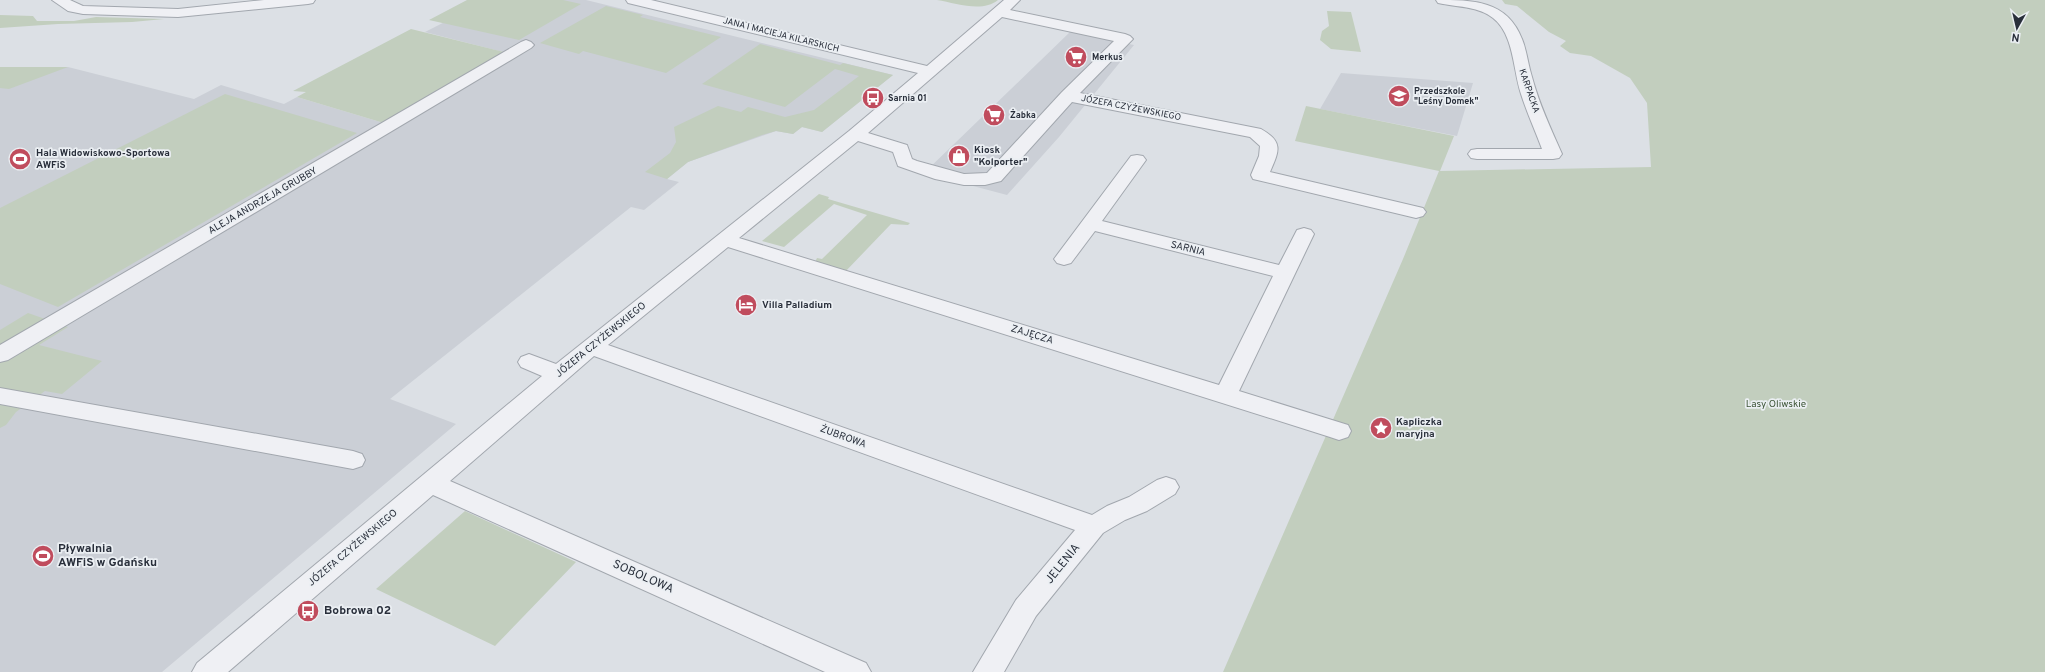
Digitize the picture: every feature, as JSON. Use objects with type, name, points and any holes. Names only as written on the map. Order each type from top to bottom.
[{"type":"street","points":[[59,0],[73,8],[89,11],[178,13],[217,10],[239,4],[308,0]]},
{"type":"street","points":[[119,0],[126,2],[153,0]]},
{"type":"street","name":"JANA I MACIEJA KILARSKICH","points":[[632,0],[929,71]]},
{"type":"street","name":"KARPACKA","points":[[1443,0],[1491,10],[1499,15],[1511,30],[1518,48],[1526,86],[1553,154],[1477,154]]},
{"type":"street","name":"JÓZEFA CZYŻEWSKIEGO","points":[[207,672],[591,347],[856,135],[1005,6],[1125,39],[1068,96]]},
{"type":"street","name":"ALEJA ANDRZEJA GRUBBY","points":[[0,355],[526,45]]},
{"type":"street","points":[[856,135],[901,148],[904,162],[911,165],[974,182],[985,181],[994,177],[1068,96]]},
{"type":"street","name":"JÓZEFA CZYŻEWSKIEGO","points":[[1068,96],[1254,133],[1265,137],[1270,144],[1270,150],[1260,174],[1416,212]]},
{"type":"street","points":[[1064,259],[1092,224],[1137,160]]},
{"type":"street","name":"SARNIA","points":[[1092,224],[1285,273]]},
{"type":"street","points":[[1225,396],[1304,234]]},
{"type":"street","name":"ZAJĘCZA","points":[[724,240],[1339,431]]},
{"type":"street","name":"ŻUBROWA","points":[[591,347],[1094,526]]},
{"type":"street","points":[[529,362],[559,374]]},
{"type":"street","points":[[0,396],[353,460]]},
{"type":"street","name":"SOBOLOWA","points":[[430,483],[856,672]]},
{"type":"street","name":"JELENIA","points":[[988,672],[1026,608],[1094,526],[1116,512],[1138,504],[1166,487]]},
{"type":"shaded area","points":[[488,0],[586,0],[893,75],[822,132],[802,127],[793,134],[776,131],[688,162],[667,179],[679,182],[644,210],[631,207],[390,399],[456,424],[162,672],[0,672],[0,67],[68,67],[194,99],[221,85],[284,104],[297,97],[387,124],[507,53],[425,32]]},
{"type":"shaded area","points":[[1070,32],[1134,45],[1059,137],[1007,195],[924,173]]},
{"type":"shaded area","name":"Przedszkole \"Leśny Domek\"","points":[[1341,73],[1473,83],[1457,136],[1320,109]]},
{"type":"green space","points":[[467,0],[563,0],[581,4],[519,40],[429,20]]},
{"type":"green space","points":[[937,0],[998,0],[992,4],[977,7]]},
{"type":"green space","name":"Lasy Oliwskie","points":[[1502,0],[2045,0],[2045,672],[1223,672],[1403,259],[1439,171],[1295,141],[1306,106],[1454,136],[1440,171],[1651,167],[1647,103],[1630,78],[1591,56],[1570,53],[1560,46],[1566,41],[1549,32],[1517,6],[1505,4]]},
{"type":"green space","points":[[606,6],[643,15],[640,17],[721,37],[666,73],[583,51],[579,54],[540,43]]},
{"type":"green space","points":[[1327,11],[1351,12],[1361,52],[1331,49],[1320,40],[1322,31],[1329,26]]},
{"type":"green space","points":[[0,15],[33,16],[37,21],[74,21],[96,17],[164,19],[132,22],[58,24],[0,28]]},
{"type":"green space","points":[[411,29],[508,53],[387,124],[297,97],[306,92],[293,91]]},
{"type":"green space","points":[[760,44],[840,65],[843,63],[893,75],[822,132],[802,127],[793,134],[776,131],[762,135],[688,162],[667,179],[645,172],[670,153],[676,142],[674,127],[718,106],[741,112],[748,107],[785,117],[814,110],[859,76],[835,69],[785,107],[702,84]]},
{"type":"green space","points":[[0,67],[68,67],[9,89],[0,88]]},
{"type":"green space","points":[[225,94],[357,133],[58,307],[0,284],[0,208]]},
{"type":"green space","points":[[819,194],[829,197],[828,199],[910,223],[908,225],[891,224],[844,273],[815,262],[817,258],[822,259],[867,215],[834,204],[784,247],[762,241]]},
{"type":"green space","points":[[28,313],[68,327],[39,345],[102,361],[62,394],[45,391],[16,412],[6,425],[0,428],[0,330]]},
{"type":"green space","points":[[465,511],[576,562],[495,646],[376,589]]},
{"type":"place","name":"Merkus","points":[[1076,57]]},
{"type":"place","name":"Przedszkole \"Leśny Domek\"","points":[[1399,96]]},
{"type":"place","name":"Sarnia 01","points":[[873,98]]},
{"type":"place","name":"Żabka","points":[[994,115]]},
{"type":"place","name":"Kiosk \"Kolporter\"","points":[[959,156]]},
{"type":"place","name":"Hala Widowiskowo-Sportowa AWFiS","points":[[20,159]]},
{"type":"place","name":"Villa Palladium","points":[[746,305]]},
{"type":"place","name":"Kapliczka maryjna","points":[[1381,428]]},
{"type":"place","name":"Pływalnia AWFiS w Gdańsku","points":[[43,556]]},
{"type":"place","name":"Bobrowa 02","points":[[308,611]]}]
